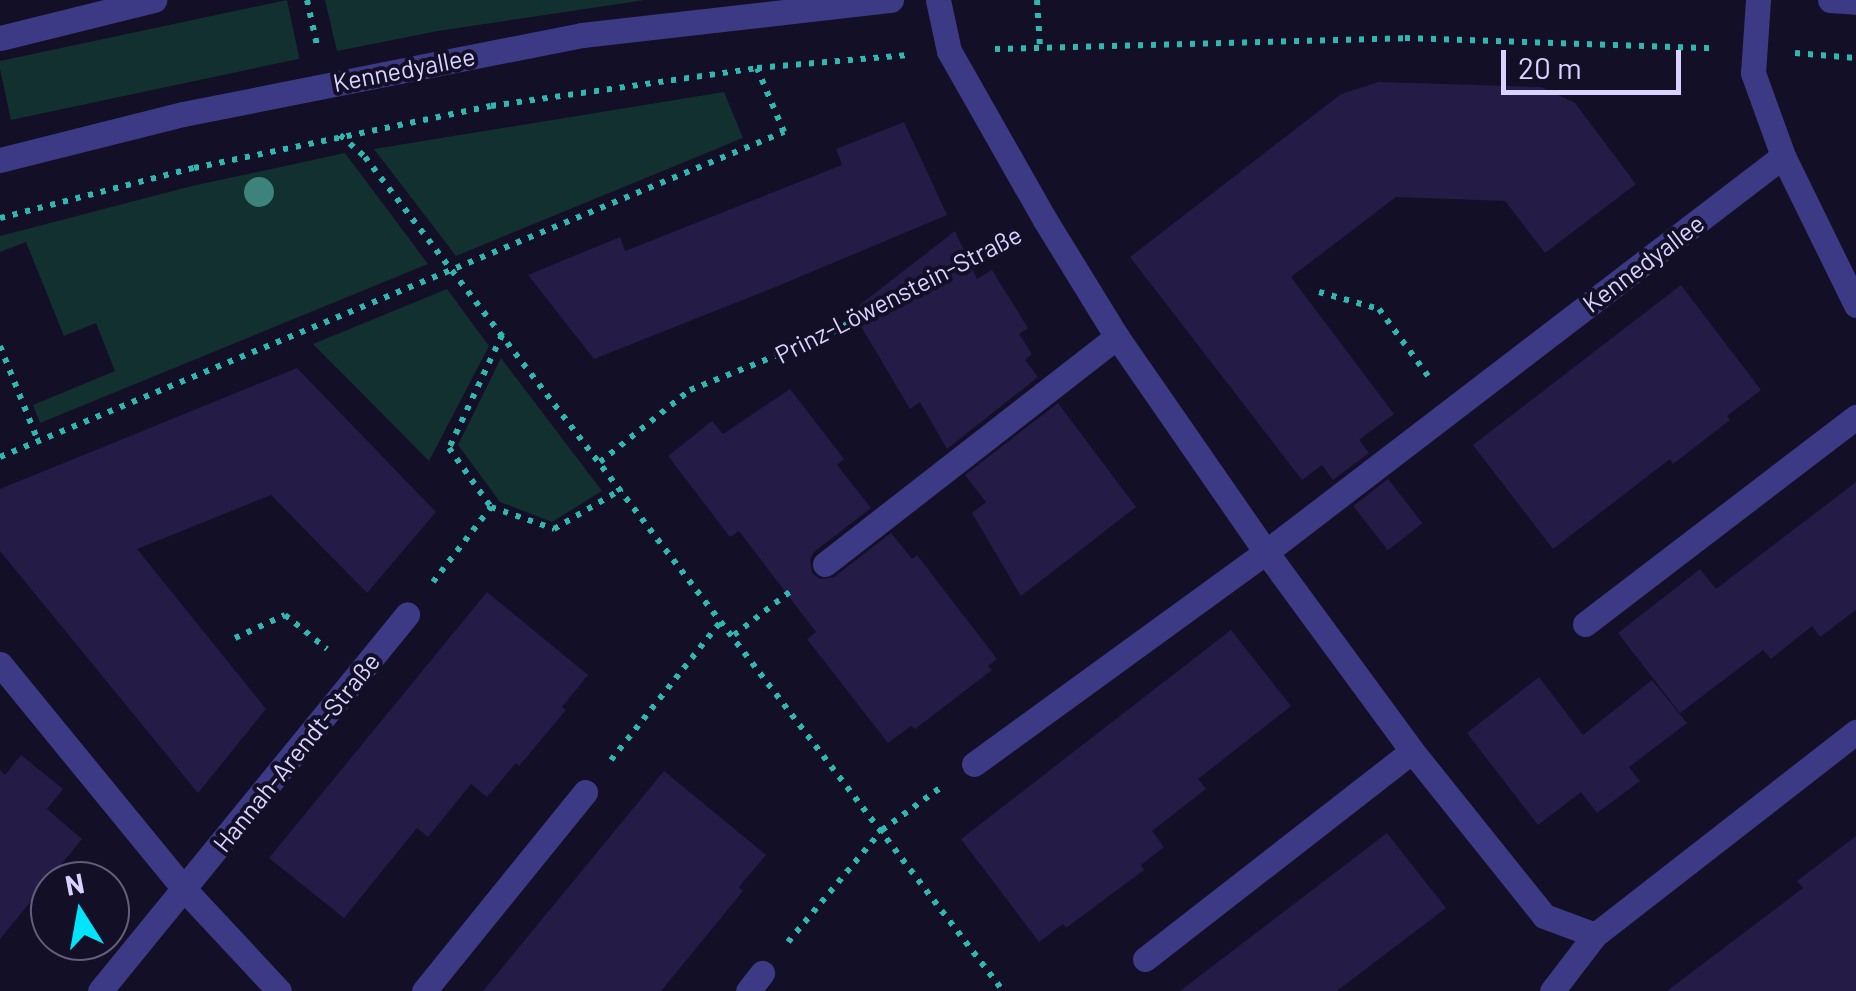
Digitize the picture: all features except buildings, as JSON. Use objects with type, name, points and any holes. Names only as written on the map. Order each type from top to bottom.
[{"type":"street","points":[[0,38],[154,0]]},
{"type":"street","name":"Kennedyallee","points":[[0,160],[183,114],[582,35],[814,4],[891,0]]},
{"type":"street","name":"Prinz-Löwenstein-Straße","points":[[938,0],[949,51],[1045,220],[1117,337],[1266,552],[1412,751],[1544,916],[1594,936]]},
{"type":"street","points":[[1758,0],[1753,73],[1783,156],[1838,277],[1856,304]]},
{"type":"street","points":[[1830,0],[1856,2]]},
{"type":"street","name":"Kennedyallee","points":[[1453,409],[1783,156]]},
{"type":"street","points":[[825,564],[1117,337]]},
{"type":"street","points":[[974,764],[1266,552],[1453,409]]},
{"type":"street","points":[[1585,624],[1856,417]]},
{"type":"street","name":"Hannah-Arendt-Straße","points":[[100,991],[407,614]]},
{"type":"street","points":[[0,664],[184,890],[279,991]]},
{"type":"street","points":[[1552,991],[1594,936],[1856,732]]},
{"type":"street","points":[[1145,959],[1412,751]]},
{"type":"street","points":[[424,991],[585,792]]},
{"type":"path","points":[[1037,0],[1040,47]]},
{"type":"path","points":[[0,457],[784,132],[757,68]]},
{"type":"path","points":[[340,135],[366,156],[1002,991]]},
{"type":"path","name":"Prinz-Löwenstein-Straße","points":[[600,462],[690,390],[821,338],[1045,220]]},
{"type":"path","points":[[1319,292],[1379,310],[1453,409]]},
{"type":"path","points":[[502,335],[449,448],[491,507],[554,529],[622,489]]},
{"type":"path","points":[[0,346],[38,441]]},
{"type":"path","points":[[407,614],[491,507]]},
{"type":"path","points":[[734,635],[825,564]]},
{"type":"path","points":[[235,638],[286,616],[358,676]]},
{"type":"path","points":[[585,792],[722,620]]},
{"type":"path","points":[[755,982],[882,830],[974,764]]},
{"type":"green space","points":[[287,0],[299,59],[11,120],[0,61]]},
{"type":"green space","points":[[325,0],[645,0],[438,31],[337,51]]},
{"type":"green space","points":[[724,92],[743,138],[456,256],[374,149]]},
{"type":"green space","points":[[345,153],[428,264],[40,423],[33,405],[115,371],[96,323],[64,336],[26,242],[0,252],[0,236],[192,186]]},
{"type":"green space","points":[[447,289],[489,346],[429,461],[313,344]]},
{"type":"green space","points":[[501,358],[602,491],[552,522],[500,502],[458,445]]}]
